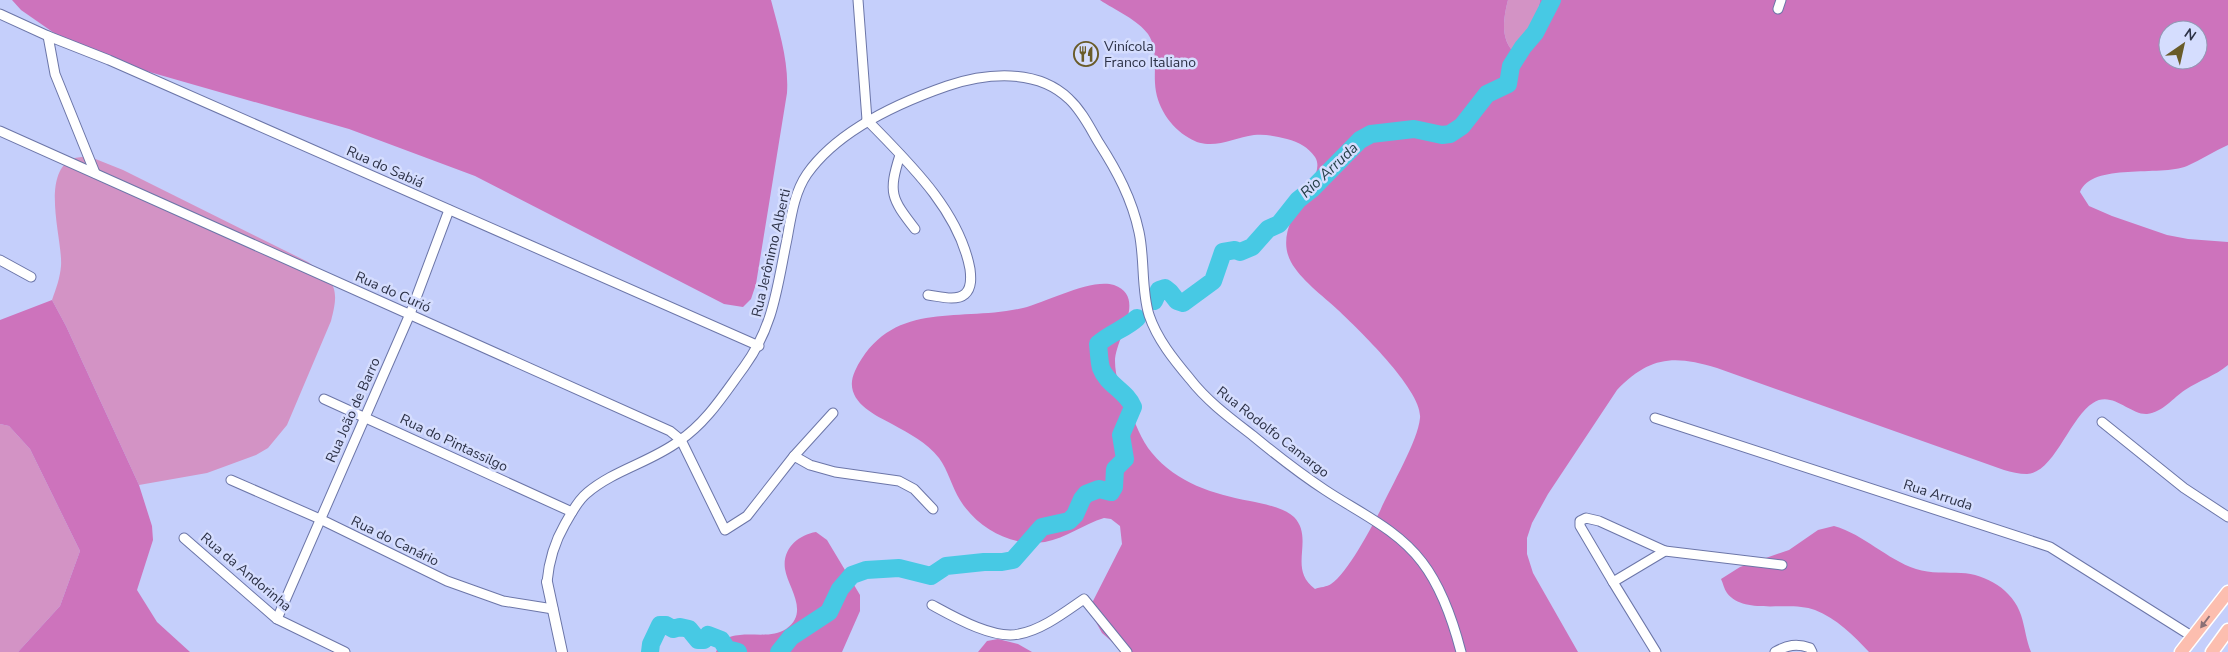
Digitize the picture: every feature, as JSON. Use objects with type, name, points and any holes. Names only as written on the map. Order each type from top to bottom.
[{"type":"main road","points":[[2181,652],[2228,592]]},
{"type":"main road","points":[[2212,652],[2228,630]]},
{"type":"street","points":[[858,0],[867,120],[900,155],[940,204],[955,225],[968,259],[971,276],[970,287],[964,295],[954,298],[928,295]]},
{"type":"street","points":[[1778,9],[1781,0]]},
{"type":"street","name":"Rua do Sabiá","points":[[0,14],[759,346]]},
{"type":"street","points":[[48,36],[55,74],[95,174]]},
{"type":"street","name":"Rua Rodolfo Camargo","points":[[867,120],[942,88],[970,79],[1003,76],[1028,78],[1048,84],[1068,97],[1078,108],[1114,167],[1133,207],[1140,235],[1146,298],[1150,318],[1161,340],[1191,382],[1218,408],[1322,488],[1383,525],[1402,541],[1422,562],[1444,598],[1461,652]]},
{"type":"street","name":"Rua Jerônimo Alberti","points":[[562,652],[547,582],[548,563],[555,543],[572,512],[585,495],[607,480],[681,440],[703,422],[759,346],[774,304],[792,209],[798,190],[808,173],[820,160],[867,120]]},
{"type":"street","name":"Rua do Curió","points":[[0,132],[670,431],[681,440]]},
{"type":"street","points":[[900,155],[895,170],[892,196],[897,207],[915,229]]},
{"type":"street","name":"Rua João de Barro","points":[[277,619],[410,314],[449,210]]},
{"type":"street","points":[[0,260],[31,277]]},
{"type":"street","name":"Rua do Pintassilgo","points":[[324,399],[572,512]]},
{"type":"street","points":[[681,440],[725,530],[747,516],[794,456],[832,413]]},
{"type":"street","name":"Rua Arruda","points":[[1655,418],[2050,547],[2193,638]]},
{"type":"street","points":[[2102,422],[2184,488],[2228,516]]},
{"type":"street","points":[[794,456],[810,465],[835,472],[899,481],[914,489],[933,509]]},
{"type":"street","name":"Rua do Canário","points":[[231,480],[447,581],[503,600],[552,609]]},
{"type":"street","points":[[1656,652],[1580,526],[1580,522],[1586,518],[1599,521],[1665,550],[1782,565]]},
{"type":"street","name":"Rua da Andorinha","points":[[184,538],[277,619],[346,652]]},
{"type":"street","points":[[1613,582],[1665,550]]},
{"type":"street","points":[[932,605],[959,620],[990,632],[1018,635],[1065,613],[1084,599],[1127,652]]},
{"type":"street","points":[[1775,652],[1782,648],[1799,644],[1810,648],[1812,652]]},
{"type":"shaded area","points":[[12,0],[771,0],[785,58],[787,93],[756,284],[751,299],[743,307],[724,304],[475,176],[349,129],[118,63],[67,42],[21,10]]},
{"type":"shaded area","points":[[1100,0],[1508,0],[1504,22],[1505,36],[1507,43],[1516,54],[1524,52],[1532,40],[1540,0],[2228,0],[2228,145],[2187,166],[2175,169],[2112,173],[2098,177],[2087,183],[2080,192],[2089,206],[2167,235],[2188,239],[2228,242],[2228,365],[2185,390],[2163,408],[2153,413],[2147,414],[2134,411],[2107,399],[2093,403],[2077,420],[2054,455],[2037,471],[2027,474],[2004,470],[1717,368],[1688,361],[1663,361],[1640,370],[1617,390],[1548,494],[1532,523],[1527,538],[1527,554],[1533,573],[1578,652],[1124,652],[1102,633],[1092,615],[1093,601],[1122,544],[1120,526],[1111,519],[1104,518],[1053,540],[1033,543],[1008,539],[976,520],[960,500],[945,468],[934,452],[905,431],[868,410],[861,404],[852,390],[855,371],[870,348],[887,332],[907,323],[928,318],[1023,308],[1093,285],[1114,285],[1124,291],[1128,299],[1129,309],[1116,352],[1116,373],[1138,431],[1148,448],[1173,472],[1196,486],[1223,495],[1273,506],[1294,517],[1300,526],[1302,535],[1303,572],[1307,581],[1315,589],[1329,585],[1337,579],[1358,550],[1403,464],[1414,439],[1420,418],[1418,406],[1411,392],[1388,361],[1374,345],[1306,281],[1291,262],[1286,247],[1288,232],[1293,217],[1314,177],[1317,166],[1315,157],[1299,143],[1275,136],[1254,135],[1222,143],[1205,144],[1197,142],[1182,133],[1170,122],[1158,100],[1155,83],[1155,58],[1151,40],[1144,29]]},
{"type":"shaded area","points":[[1508,0],[1540,0],[1532,40],[1524,52],[1516,54],[1507,43],[1505,36],[1504,22]]},
{"type":"shaded area","points":[[88,156],[123,170],[308,262],[330,280],[335,293],[331,321],[287,425],[268,448],[256,455],[207,473],[139,485],[66,326],[52,300],[61,266],[55,209],[57,179],[62,167],[72,159]]},
{"type":"shaded area","points":[[52,300],[66,326],[139,485],[152,526],[153,540],[137,590],[157,622],[190,652],[18,652],[60,606],[80,551],[30,449],[9,426],[0,424],[0,320]]},
{"type":"shaded area","points":[[0,424],[9,426],[30,449],[80,551],[60,606],[18,652],[0,652]]},
{"type":"shaded area","points":[[1834,526],[1856,535],[1905,565],[1916,569],[1970,574],[1980,576],[1997,585],[2012,598],[2017,606],[2031,652],[1869,652],[1851,634],[1823,613],[1804,607],[1745,604],[1735,600],[1727,593],[1721,579],[1740,567],[1789,550],[1818,530]]},
{"type":"shaded area","points":[[816,532],[827,540],[860,595],[860,611],[842,652],[716,652],[721,640],[738,635],[763,635],[781,632],[793,622],[797,608],[785,569],[786,555],[797,540]]},
{"type":"shaded area","points":[[998,639],[1018,644],[1032,652],[978,652],[987,641]]},
{"type":"waterway","name":"Rio Arruda","points":[[1154,301],[1159,290],[1165,288],[1177,301],[1183,303],[1213,281],[1223,252],[1235,250],[1240,252],[1252,247],[1268,229],[1279,224],[1298,200],[1312,189],[1360,140],[1371,134],[1414,129],[1442,135],[1450,134],[1462,126],[1487,94],[1508,84],[1511,66],[1535,33],[1552,0]]},
{"type":"waterway","name":"Rio Arruda","points":[[779,652],[791,637],[829,612],[840,589],[852,575],[866,570],[899,568],[931,576],[946,566],[1013,560],[1042,527],[1069,521],[1075,515],[1086,494],[1099,489],[1111,492],[1114,487],[1115,469],[1125,459],[1121,435],[1133,407],[1130,401],[1104,374],[1100,365],[1098,344],[1137,318]]},
{"type":"waterway","name":"Rio Arruda","points":[[650,652],[651,644],[660,625],[666,625],[673,629],[680,627],[689,629],[698,640],[704,640],[708,635],[721,640],[727,649],[738,652]]},
{"type":"place","name":"Vinícola Franco Italiano","points":[[1086,54]]}]
